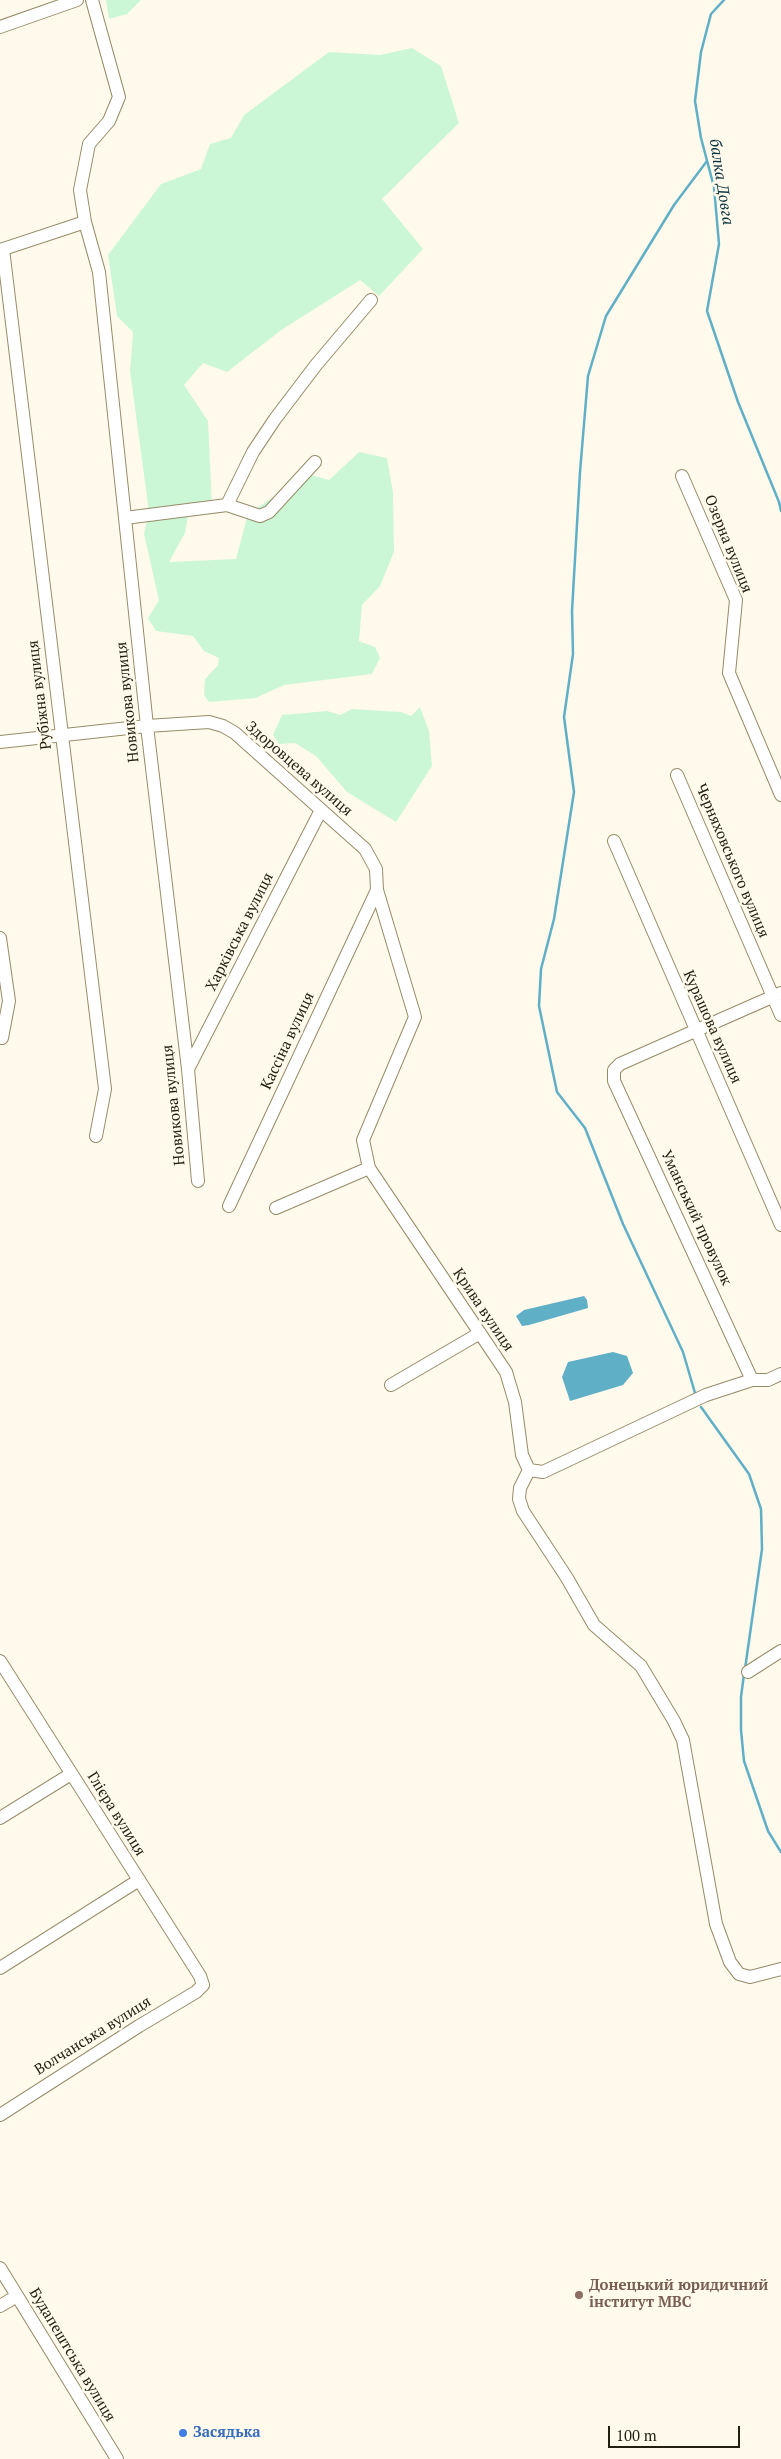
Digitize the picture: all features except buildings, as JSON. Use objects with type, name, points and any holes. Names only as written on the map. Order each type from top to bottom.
[{"type":"street","points":[[0,27],[77,0]]},
{"type":"street","name":"Новикова вулиця","points":[[92,0],[119,97],[109,121],[89,144],[80,190],[85,222],[98,272],[147,726],[188,1069],[198,1181]]},
{"type":"street","points":[[2,250],[85,222]]},
{"type":"street","name":"Рубіжна вулиця","points":[[2,250],[105,1089],[96,1136]]},
{"type":"street","points":[[227,505],[253,452],[275,419],[316,365],[371,300]]},
{"type":"street","points":[[125,518],[227,505],[260,516],[269,512],[315,462]]},
{"type":"street","name":"Озерна вулиця","points":[[682,476],[736,600],[729,673],[781,795]]},
{"type":"street","name":"Здоровцева вулиця","points":[[0,742],[147,726],[209,722],[223,726],[235,733],[365,849],[376,870],[377,890],[414,1017]]},
{"type":"street","name":"Черняховського вулиця","points":[[677,775],[777,995],[781,1015]]},
{"type":"street","name":"Харківська вулиця","points":[[188,1069],[321,810]]},
{"type":"street","name":"Курашова вулиця","points":[[614,841],[781,1225]]},
{"type":"street","name":"Кассіна вулиця","points":[[229,1206],[377,890]]},
{"type":"street","points":[[0,938],[8,1001],[2,1038]]},
{"type":"street","points":[[695,1031],[777,995]]},
{"type":"street","name":"Крива вулиця","points":[[414,1017],[363,1140],[368,1168],[480,1334],[508,1379],[515,1402],[522,1455],[529,1470]]},
{"type":"street","name":"Уманський провулок","points":[[695,1031],[620,1064],[614,1070],[614,1081],[752,1380]]},
{"type":"street","points":[[276,1208],[368,1168]]},
{"type":"street","points":[[391,1385],[480,1334]]},
{"type":"street","points":[[781,1374],[768,1380],[752,1380],[688,1403],[544,1472],[529,1470],[520,1488],[519,1500],[523,1511],[567,1578],[594,1625],[641,1666],[662,1697],[683,1740],[716,1924],[730,1962],[738,1974],[750,1977],[781,1969]]},
{"type":"street","points":[[748,1672],[781,1651]]},
{"type":"street","name":"Глієра вулиця","points":[[1,1666],[200,1976],[203,1985]]},
{"type":"street","points":[[0,1818],[71,1774]]},
{"type":"street","points":[[0,1968],[139,1880]]},
{"type":"street","name":"Волчанська вулиця","points":[[0,2115],[196,1992],[203,1985]]},
{"type":"street","name":"Будапештська вулиця","points":[[0,2268],[116,2459]]},
{"type":"street","points":[[0,2306],[17,2296]]},
{"type":"green space","points":[[106,0],[141,0],[127,14],[109,19]]},
{"type":"green space","points":[[412,48],[441,66],[459,123],[382,199],[423,249],[379,296],[360,280],[280,331],[227,372],[203,363],[184,385],[208,421],[212,506],[189,510],[185,533],[169,562],[236,559],[248,514],[307,474],[329,480],[359,452],[387,458],[393,492],[394,552],[380,586],[362,605],[359,641],[375,647],[380,658],[372,674],[284,685],[256,698],[209,702],[204,695],[205,679],[218,665],[219,658],[204,651],[193,636],[156,631],[148,618],[159,600],[144,534],[149,512],[130,371],[133,332],[117,316],[108,255],[161,184],[201,169],[210,144],[231,138],[244,115],[329,52],[380,55]]},
{"type":"green space","points":[[420,707],[429,731],[432,766],[396,822],[347,792],[316,756],[295,743],[279,744],[273,735],[282,715],[327,711],[340,715],[352,709],[401,712],[411,716]]},
{"type":"water","points":[[584,1296],[587,1300],[588,1308],[522,1326],[516,1316],[524,1310]]},
{"type":"water","points":[[613,1352],[627,1356],[633,1373],[623,1385],[570,1401],[562,1377],[568,1362]]},
{"type":"waterway","name":"балка Довга","points":[[724,0],[711,14],[701,52],[695,101],[701,138],[714,187],[719,244],[707,311],[738,402],[781,511]]},
{"type":"waterway","points":[[695,1393],[683,1352],[623,1224],[585,1128],[557,1092],[539,1006],[541,969],[554,919],[574,792],[564,717],[573,654],[572,611],[588,376],[606,316],[674,205],[707,161]]},
{"type":"waterway","points":[[701,1407],[749,1474],[761,1509],[762,1549],[745,1669]]},
{"type":"waterway","points":[[744,1674],[741,1697],[741,1730],[744,1761],[768,1831],[781,1852]]},
{"type":"place","name":"Донецький юридичний інститут МВС","points":[[579,2295]]},
{"type":"place","name":"Засядька","points":[[183,2433]]}]
